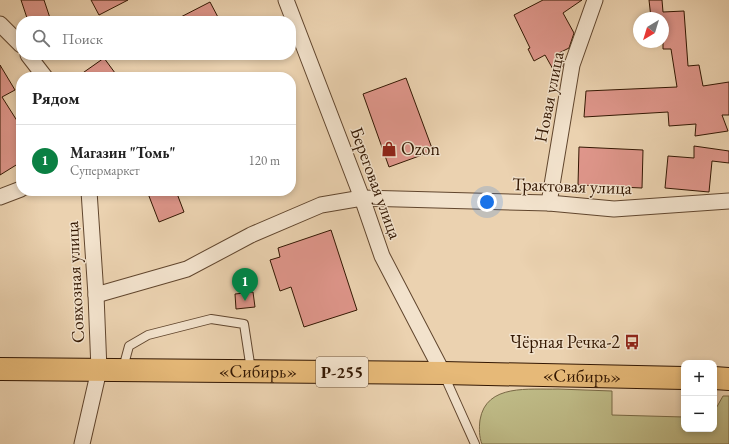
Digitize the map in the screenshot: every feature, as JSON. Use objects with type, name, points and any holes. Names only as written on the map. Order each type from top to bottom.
[{"type":"highway","name":"«Сибирь»","points":[[0,369],[443,373],[681,378]]},
{"type":"highway","points":[[717,378],[729,379]]},
{"type":"street","name":"Береговая улица","points":[[286,0],[292,16]]},
{"type":"street","name":"Новая улица","points":[[549,203],[572,65],[595,0]]},
{"type":"street","points":[[0,24],[16,40]]},
{"type":"street","name":"Береговая улица","points":[[296,26],[362,198],[382,256],[443,373]]},
{"type":"street","points":[[32,60],[41,72]]},
{"type":"street","points":[[0,197],[16,191]]},
{"type":"street","name":"Совхозная улица","points":[[82,444],[99,370],[96,295],[88,196]]},
{"type":"street","name":"Трактовая улица","points":[[96,295],[187,269],[251,235],[321,205],[362,198],[549,203],[614,209],[729,201]]},
{"type":"lane","points":[[122,370],[129,346],[148,335],[211,319],[244,324],[251,371]]},
{"type":"lane","points":[[443,373],[475,444]]},
{"type":"shaded area","points":[[523,389],[612,391],[612,415],[681,417],[681,432],[717,432],[717,407],[723,396],[729,396],[729,444],[482,444],[480,438],[480,420],[484,408],[491,400],[500,394]]},
{"type":"building","points":[[21,0],[44,0],[49,16],[26,16]]},
{"type":"building","points":[[91,0],[128,0],[99,15]]},
{"type":"building","points":[[543,0],[582,0],[563,13],[574,33],[569,48],[559,53],[563,66],[554,71],[545,55],[534,61],[528,49],[530,48],[514,15]]},
{"type":"building","points":[[649,0],[662,0],[663,12],[650,12]]},
{"type":"building","points":[[210,2],[217,16],[183,16]]},
{"type":"building","points":[[684,11],[688,66],[699,65],[703,86],[729,82],[729,115],[722,115],[728,131],[695,136],[696,124],[669,126],[668,112],[584,117],[586,91],[677,87],[671,49],[663,49],[669,48],[669,12],[663,12]]},
{"type":"building","points":[[101,60],[105,60],[114,72],[84,72]]},
{"type":"building","points":[[0,65],[15,90],[2,97],[16,119],[16,165],[0,175]]},
{"type":"building","points":[[406,78],[433,151],[389,167],[363,94]]},
{"type":"building","points":[[694,146],[729,151],[729,163],[712,161],[709,192],[665,188],[668,156],[694,158]]},
{"type":"building","points":[[579,147],[643,150],[642,188],[578,185]]},
{"type":"building","points":[[149,196],[178,196],[184,212],[159,222]]},
{"type":"building","points":[[331,230],[357,310],[304,327],[291,287],[280,291],[270,260],[280,257],[278,248]]},
{"type":"building","points":[[253,292],[255,307],[236,309],[235,294]]},
{"type":"place","name":"Ozon","points":[[389,149]]},
{"type":"place","name":"Магазин \"Томь\"","points":[[245,301]]},
{"type":"place","name":"Чёрная Речка-2","points":[[632,342]]}]
